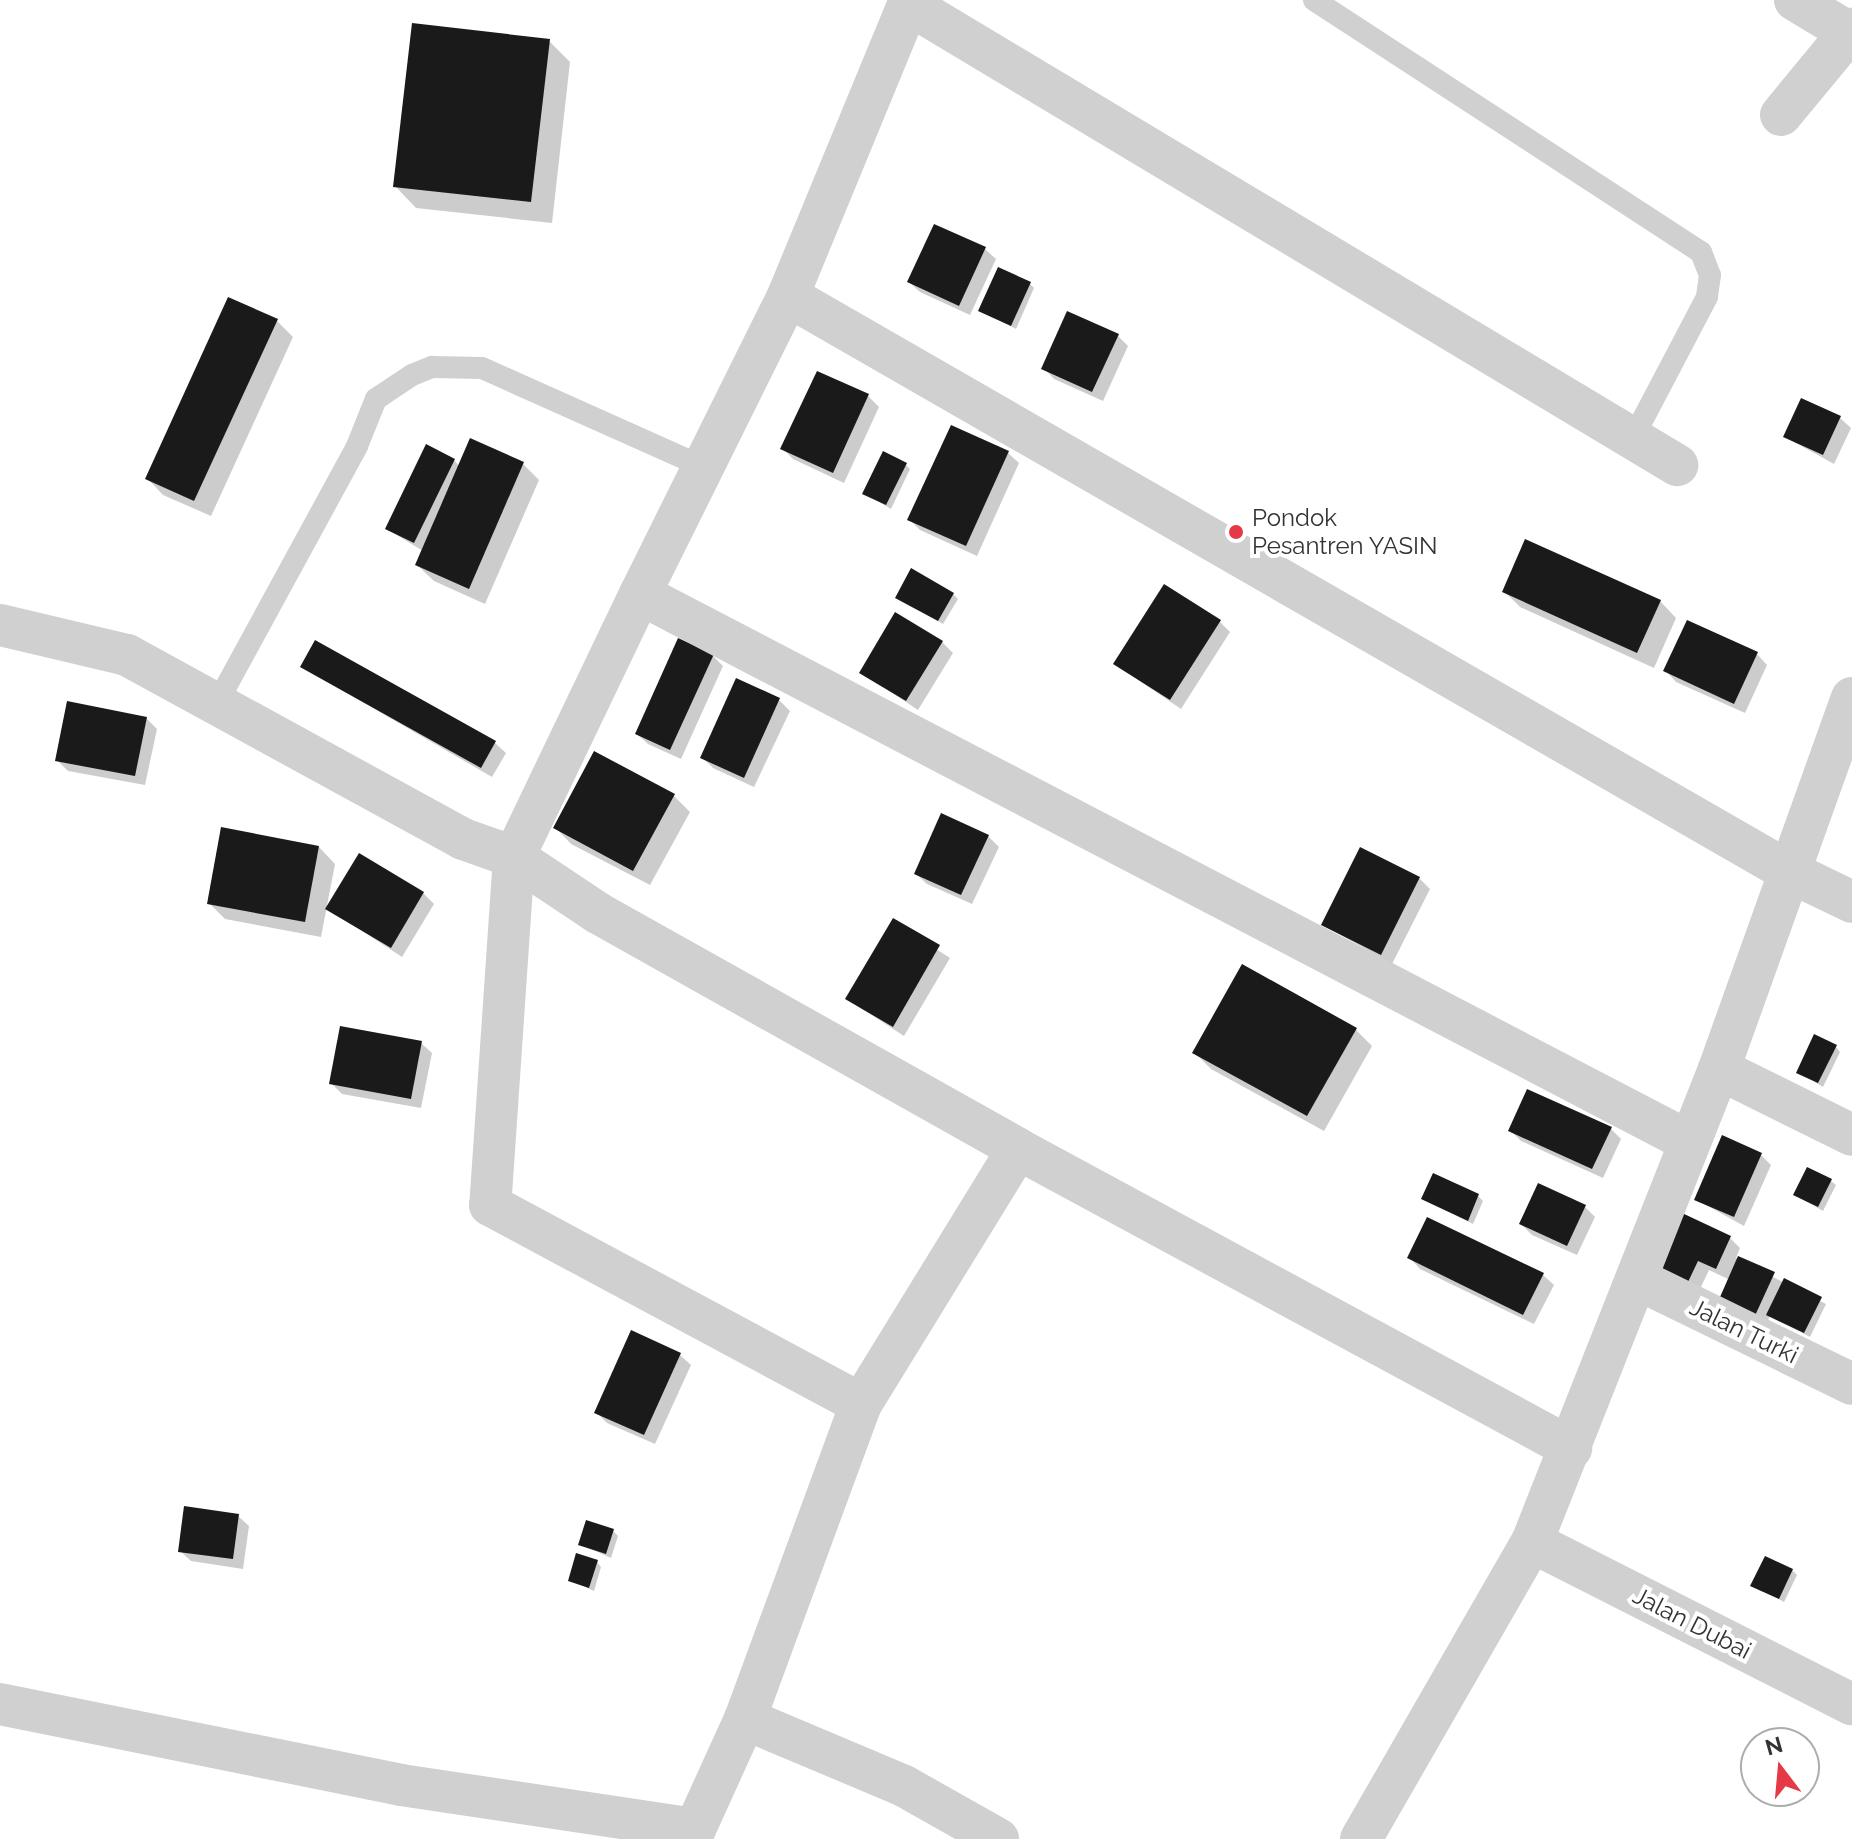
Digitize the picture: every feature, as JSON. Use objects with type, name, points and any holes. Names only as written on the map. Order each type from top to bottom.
[{"type":"street","points":[[1781,115],[1850,31],[1795,0]]},
{"type":"street","points":[[861,1404],[490,1205],[514,857],[788,296],[909,2],[1677,465]]},
{"type":"street","points":[[788,296],[1788,871],[1852,902]]},
{"type":"street","points":[[640,594],[1688,1141]]},
{"type":"street","points":[[0,625],[127,655],[463,839],[514,857],[598,913],[1018,1149],[1571,1448]]},
{"type":"street","points":[[1376,1834],[1532,1542],[1719,1069],[1852,698]]},
{"type":"street","points":[[1719,1069],[1852,1135]]},
{"type":"street","points":[[0,1704],[401,1785],[695,1829],[745,1719],[861,1404],[1018,1149]]},
{"type":"street","name":"Jalan Turki","points":[[1637,1279],[1852,1384]]},
{"type":"street","name":"Jalan Dubai","points":[[1532,1542],[1852,1704]]},
{"type":"street","points":[[745,1719],[904,1786],[998,1839]]},
{"type":"lane","points":[[1314,0],[1701,252],[1710,275],[1707,297],[1633,438]]},
{"type":"lane","points":[[216,705],[357,446],[376,399],[412,375],[432,367],[482,368],[703,467]]},
{"type":"building","points":[[412,23],[550,39],[531,202],[393,187]]},
{"type":"building","points":[[934,224],[986,247],[959,306],[907,282]]},
{"type":"building","points":[[998,267],[1031,282],[1011,326],[978,311]]},
{"type":"building","points":[[228,297],[278,319],[194,501],[145,479]]},
{"type":"building","points":[[1067,311],[1119,334],[1092,392],[1041,369]]},
{"type":"building","points":[[817,371],[869,394],[833,473],[780,449]]},
{"type":"building","points":[[1801,398],[1841,416],[1823,455],[1783,437]]},
{"type":"building","points":[[951,425],[1009,451],[966,546],[907,520]]},
{"type":"building","points":[[470,438],[524,462],[469,589],[415,565]]},
{"type":"building","points":[[426,444],[455,459],[414,543],[385,529]]},
{"type":"building","points":[[883,451],[907,463],[886,505],[862,494]]},
{"type":"building","points":[[1525,539],[1661,600],[1637,653],[1502,592]]},
{"type":"building","points":[[911,568],[954,593],[938,621],[895,598]]},
{"type":"building","points":[[1164,584],[1221,620],[1170,700],[1113,664]]},
{"type":"building","points":[[895,612],[943,641],[906,701],[859,673]]},
{"type":"building","points":[[1687,620],[1758,652],[1734,704],[1663,671]]},
{"type":"building","points":[[678,638],[714,654],[670,750],[635,734]]},
{"type":"building","points":[[315,640],[496,741],[481,768],[300,667]]},
{"type":"building","points":[[736,678],[780,698],[744,778],[700,758]]},
{"type":"building","points":[[67,701],[147,717],[135,776],[55,761]]},
{"type":"building","points":[[594,751],[675,794],[633,871],[553,828]]},
{"type":"building","points":[[941,813],[989,835],[961,895],[914,874]]},
{"type":"building","points":[[221,827],[319,846],[305,922],[207,904]]},
{"type":"building","points":[[1360,847],[1420,877],[1381,955],[1321,925]]},
{"type":"building","points":[[359,853],[424,892],[391,948],[325,909]]},
{"type":"building","points":[[893,918],[940,945],[893,1027],[845,999]]},
{"type":"building","points":[[1242,964],[1357,1028],[1307,1116],[1192,1053]]},
{"type":"building","points":[[340,1026],[422,1041],[411,1099],[329,1084]]},
{"type":"building","points":[[1814,1034],[1837,1045],[1818,1083],[1796,1073]]},
{"type":"building","points":[[1527,1089],[1612,1127],[1592,1169],[1508,1131]]},
{"type":"building","points":[[1722,1135],[1762,1153],[1734,1217],[1694,1200]]},
{"type":"building","points":[[1807,1167],[1832,1179],[1818,1207],[1793,1195]]},
{"type":"building","points":[[1433,1173],[1479,1194],[1468,1221],[1421,1199]]},
{"type":"building","points":[[1538,1183],[1586,1205],[1567,1246],[1519,1224]]},
{"type":"building","points":[[1682,1213],[1731,1236],[1716,1269],[1698,1261],[1688,1282],[1656,1267]]},
{"type":"building","points":[[1427,1217],[1544,1273],[1523,1315],[1407,1258]]},
{"type":"building","points":[[1738,1256],[1775,1272],[1753,1320],[1717,1304]]},
{"type":"building","points":[[1784,1278],[1822,1297],[1804,1333],[1766,1315]]},
{"type":"building","points":[[631,1330],[681,1353],[644,1435],[594,1413]]},
{"type":"building","points":[[184,1506],[239,1514],[233,1559],[178,1552]]},
{"type":"building","points":[[586,1520],[614,1529],[606,1554],[578,1545]]},
{"type":"building","points":[[576,1553],[598,1560],[589,1588],[568,1581]]},
{"type":"building","points":[[1765,1556],[1793,1569],[1779,1599],[1750,1586]]},
{"type":"place","name":"Pondok Pesantren YASIN","points":[[1236,532]]}]
